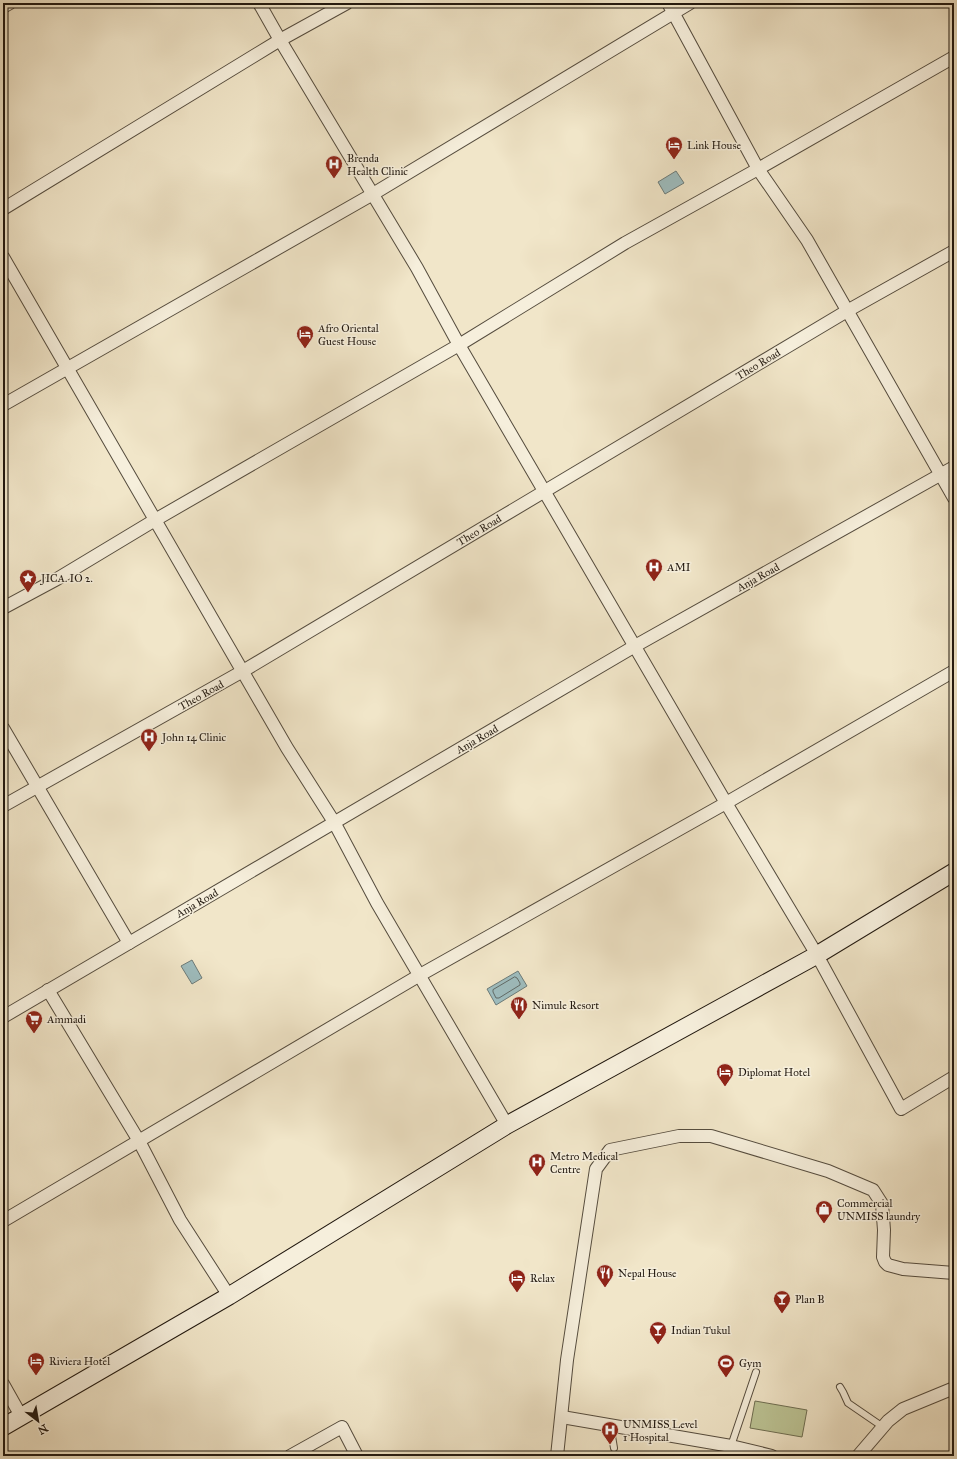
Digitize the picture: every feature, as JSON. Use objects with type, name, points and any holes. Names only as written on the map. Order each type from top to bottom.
[{"type":"street","points":[[3,7],[10,3]]},
{"type":"street","points":[[259,3],[418,268],[459,344],[726,803],[817,955],[901,1109],[954,1077]]},
{"type":"street","points":[[3,209],[280,40],[347,3]]},
{"type":"street","points":[[3,404],[373,194],[518,108],[670,8],[690,3]]},
{"type":"street","points":[[670,8],[758,169],[807,240],[954,498]]},
{"type":"street","points":[[3,608],[57,579],[155,520],[459,344],[625,243],[954,57]]},
{"type":"street","name":"Theo Road","points":[[3,806],[243,671],[847,311],[954,251]]},
{"type":"street","points":[[3,257],[287,748],[334,822],[377,903],[507,1125]]},
{"type":"street","name":"Anja Road","points":[[3,1017],[635,646],[954,467]]},
{"type":"street","points":[[3,1221],[420,975],[726,803],[954,671]]},
{"type":"street","points":[[3,728],[129,943]]},
{"type":"street","points":[[3,1427],[228,1296],[507,1125],[817,955],[954,872]]},
{"type":"street","points":[[48,990],[138,1142],[180,1220],[228,1296]]},
{"type":"street","points":[[557,1456],[567,1360],[596,1169],[610,1150],[679,1136],[711,1136],[828,1171],[873,1190],[882,1204],[884,1262],[888,1265],[903,1269],[954,1273]]},
{"type":"street","points":[[3,1384],[21,1416]]},
{"type":"street","points":[[858,1456],[882,1427],[903,1409],[954,1388]]},
{"type":"street","points":[[562,1418],[730,1446],[772,1456]]},
{"type":"street","points":[[290,1456],[342,1427],[357,1456]]},
{"type":"lane","points":[[730,1446],[756,1372]]},
{"type":"lane","points":[[840,1387],[848,1403],[882,1427]]},
{"type":"lane","points":[[611,1430],[614,1448]]},
{"type":"green space","points":[[755,1401],[807,1410],[802,1437],[750,1428]]},
{"type":"water","points":[[676,171],[684,183],[665,194],[658,182]]},
{"type":"water","points":[[192,960],[202,978],[192,984],[181,966]]},
{"type":"water","points":[[518,971],[527,986],[496,1005],[487,989]]},
{"type":"place","name":"Link House","points":[[674,160]]},
{"type":"place","name":"Brenda Health Clinic","points":[[334,179]]},
{"type":"place","name":"Afro Oriental Guest House","points":[[305,349]]},
{"type":"place","name":"AMI","points":[[654,582]]},
{"type":"place","name":"JICA. IO 2.","points":[[28,593]]},
{"type":"place","name":"John 14 Clinic","points":[[149,752]]},
{"type":"place","name":"Nimule Resort","points":[[519,1020]]},
{"type":"place","name":"Ammadi","points":[[34,1034]]},
{"type":"place","name":"Diplomat Hotel","points":[[725,1087]]},
{"type":"place","name":"Metro Medical Centre","points":[[537,1177]]},
{"type":"place","name":"Commercial UNMISS laundry","points":[[824,1224]]},
{"type":"place","name":"Nepal House","points":[[605,1288]]},
{"type":"place","name":"Relax","points":[[517,1293]]},
{"type":"place","name":"Plan B","points":[[782,1314]]},
{"type":"place","name":"Indian Tukul","points":[[658,1345]]},
{"type":"place","name":"Riviera Hotel","points":[[36,1376]]},
{"type":"place","name":"Gym","points":[[726,1378]]},
{"type":"place","name":"UNMISS Level 1 Hospital","points":[[610,1445]]}]
